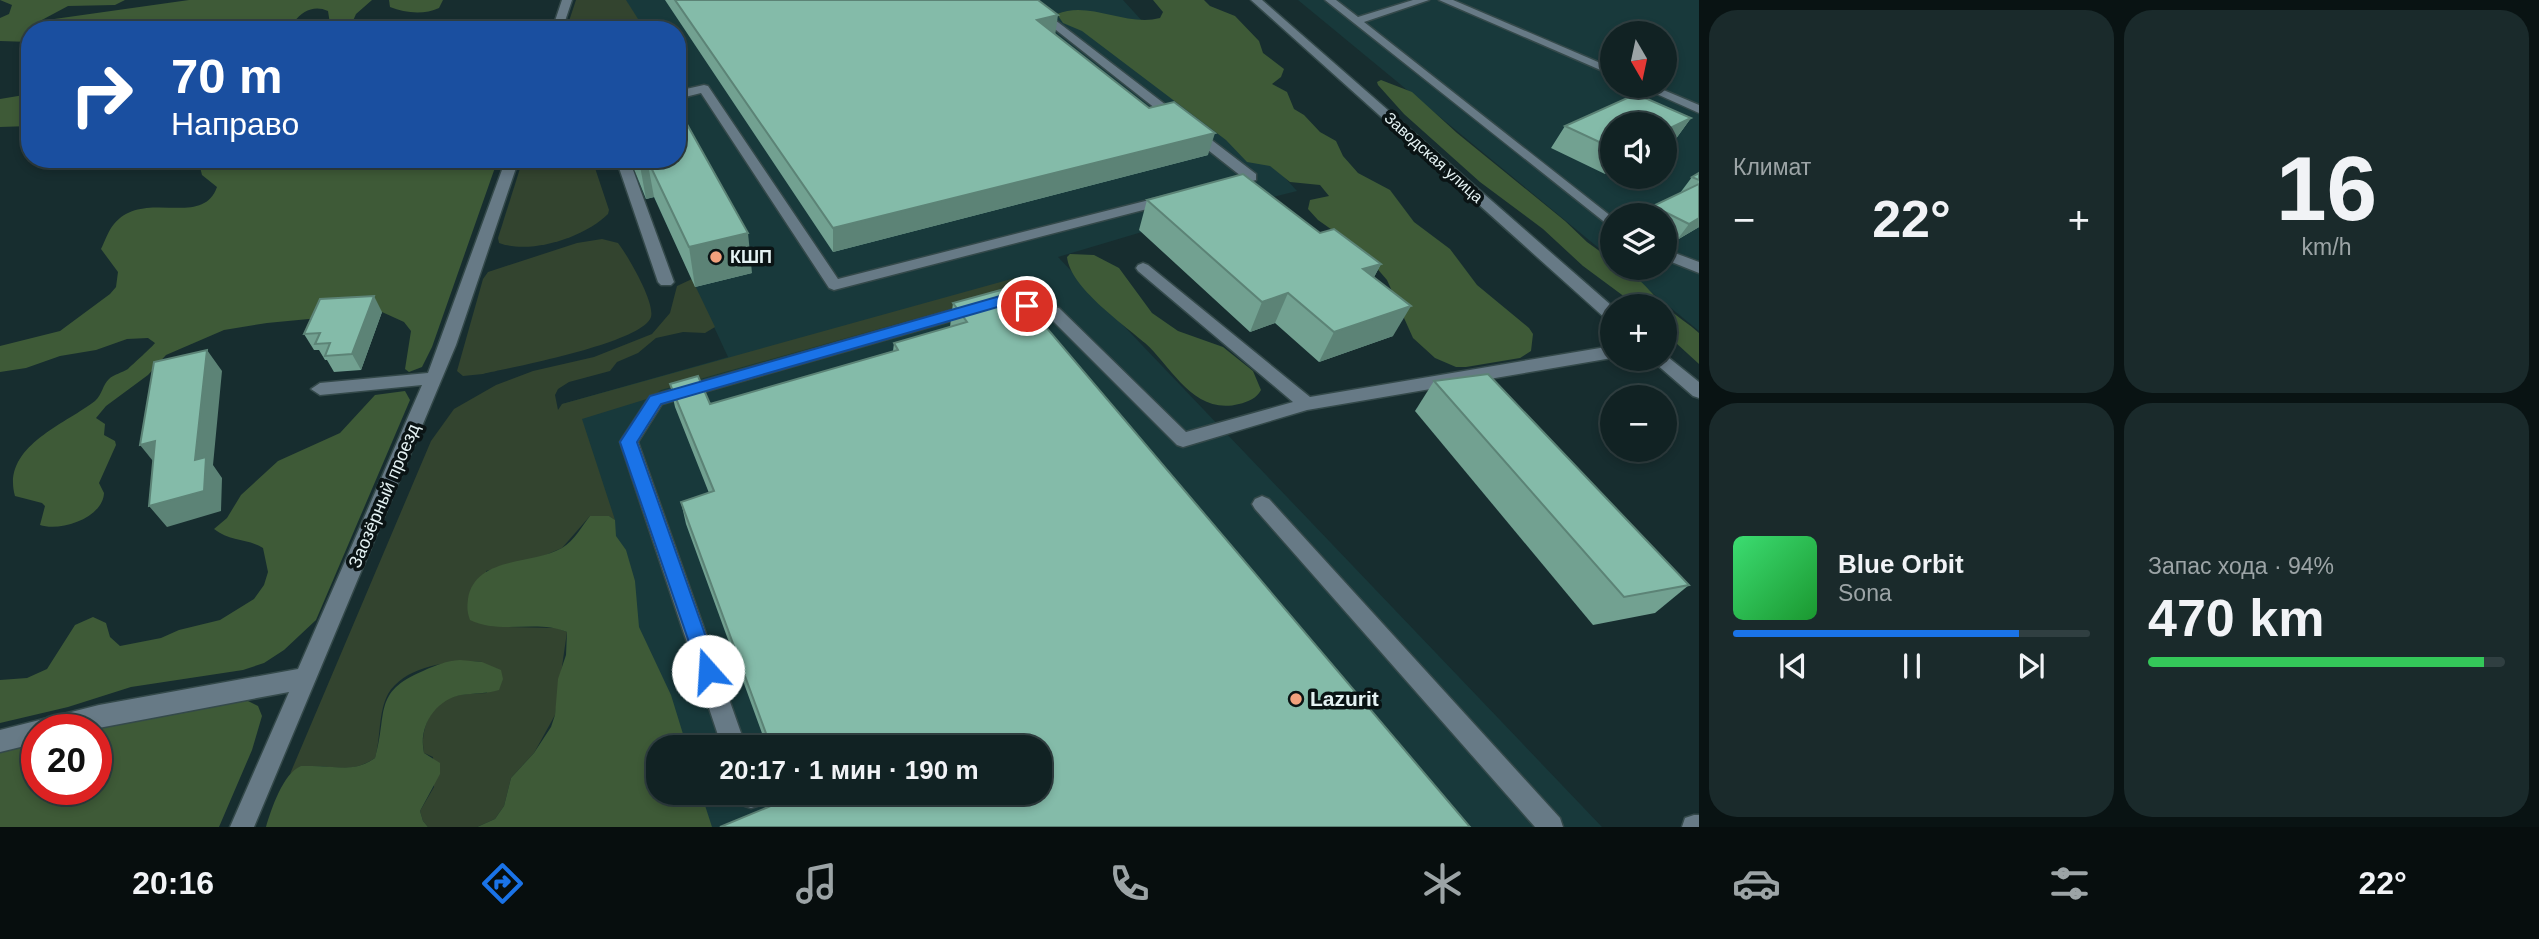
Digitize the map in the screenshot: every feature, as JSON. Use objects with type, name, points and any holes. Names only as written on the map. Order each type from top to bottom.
[{"type":"street","points":[[560,21],[567,0]]},
{"type":"street","points":[[1023,0],[1251,177],[1211,188]]},
{"type":"street","name":"Заводская улица","points":[[1256,0],[1600,304]]},
{"type":"street","points":[[1330,0],[1600,214]]},
{"type":"street","points":[[1357,21],[1424,0]]},
{"type":"street","points":[[1444,0],[1600,67]]},
{"type":"street","points":[[686,92],[704,89],[834,285],[1184,195]]},
{"type":"street","points":[[1673,98],[1699,109]]},
{"type":"street","name":"Заозёрный проезд","points":[[242,827],[433,379],[510,168]]},
{"type":"street","points":[[625,168],[666,282]]},
{"type":"street","points":[[1677,259],[1699,268]]},
{"type":"street","points":[[1143,268],[1307,404]]},
{"type":"street","points":[[730,735],[629,442],[656,400],[1000,301],[1053,312],[1183,440],[1307,404],[1600,354]]},
{"type":"street","points":[[1675,371],[1699,392]]},
{"type":"street","points":[[320,389],[433,379]]},
{"type":"street","points":[[1262,504],[1551,827]]},
{"type":"street","points":[[110,714],[306,678]]},
{"type":"street","points":[[0,741],[21,736]]},
{"type":"shaded area","points":[[597,0],[1123,0],[1297,191],[1140,230],[1142,232],[1058,257],[1602,827],[684,827],[678,805],[1052,805],[1052,735],[657,735],[562,404],[728,357],[654,198],[642,200],[628,168],[686,168],[686,21],[609,21]]},
{"type":"shaded area","points":[[1298,0],[1699,0],[1699,331],[1677,313],[1677,294],[1654,294],[1637,280],[1677,280],[1677,203],[1600,203],[1600,249]]},
{"type":"green space","points":[[0,0],[125,0],[115,5],[68,6],[40,21],[21,21],[21,42],[0,41],[0,18],[9,14],[12,5]]},
{"type":"green space","points":[[189,0],[372,0],[356,14],[353,21],[330,21],[328,11],[318,8],[305,12],[295,21],[40,21]]},
{"type":"green space","points":[[389,0],[443,0],[439,8],[414,12],[390,7]]},
{"type":"green space","points":[[576,0],[626,0],[639,21],[569,21]]},
{"type":"green space","points":[[1153,0],[1204,0],[1210,6],[1235,16],[1259,41],[1263,53],[1284,69],[1281,77],[1272,84],[1287,92],[1294,109],[1304,115],[1320,132],[1336,141],[1343,156],[1358,173],[1390,190],[1414,222],[1450,249],[1477,285],[1529,328],[1533,334],[1531,351],[1520,358],[1466,367],[1456,367],[1435,358],[1413,338],[1387,280],[1362,251],[1318,220],[1308,209],[1310,200],[1329,196],[1320,185],[1290,182],[1270,166],[1247,162],[1226,140],[1082,31],[1063,23],[1057,14],[1082,10],[1134,19],[1160,18],[1163,12]]},
{"type":"green space","points":[[1381,80],[1412,92],[1457,133],[1600,251],[1600,279],[1543,229],[1480,182],[1404,114],[1377,82]]},
{"type":"green space","points":[[21,96],[21,126],[0,127],[0,99]]},
{"type":"green space","points":[[200,168],[495,168],[432,347],[422,367],[409,372],[405,369],[411,331],[404,322],[382,312],[224,330],[166,355],[148,375],[106,406],[96,418],[105,424],[104,435],[115,441],[116,445],[99,483],[104,493],[102,502],[89,516],[69,525],[40,525],[45,506],[15,496],[13,479],[17,464],[38,439],[95,401],[109,379],[128,369],[155,343],[148,338],[127,339],[96,350],[60,356],[26,368],[0,372],[0,346],[60,331],[110,294],[116,287],[118,272],[101,249],[114,224],[126,214],[141,209],[199,205],[209,199],[217,187],[202,175]]},
{"type":"green space","points":[[520,168],[595,168],[609,210],[598,222],[572,236],[541,245],[512,246],[499,243],[498,238]]},
{"type":"green space","points":[[602,239],[618,243],[645,290],[651,317],[642,327],[602,345],[547,360],[483,374],[463,376],[457,371],[483,279],[488,272],[577,243]]},
{"type":"green space","points":[[1070,254],[1094,255],[1119,268],[1152,313],[1178,331],[1223,347],[1253,371],[1261,390],[1259,393],[1246,402],[1223,406],[1196,396],[1145,343],[1087,292],[1070,269],[1067,257]]},
{"type":"green space","points":[[1015,278],[1014,291],[661,390],[650,398],[582,419],[615,520],[609,516],[590,516],[562,548],[541,557],[486,571],[504,627],[557,628],[567,632],[555,715],[534,753],[511,778],[504,806],[495,819],[477,827],[428,827],[420,811],[434,787],[433,757],[424,753],[423,746],[427,722],[440,703],[447,699],[487,693],[482,662],[430,666],[406,676],[396,684],[385,701],[375,758],[351,767],[311,766],[290,774],[431,441],[454,409],[496,385],[533,371],[594,357],[652,334],[670,313],[677,286],[692,279],[715,327],[705,333],[683,332],[656,338],[638,353],[617,362],[610,371],[569,382],[558,389],[555,395],[558,410],[562,404]]},
{"type":"green space","points":[[1602,280],[1640,280],[1654,294],[1621,294]]},
{"type":"green space","points":[[1677,316],[1699,333],[1699,364],[1677,344]]},
{"type":"green space","points":[[405,391],[410,400],[316,620],[284,650],[264,663],[243,670],[131,687],[68,707],[38,714],[21,714],[21,718],[0,723],[0,680],[27,678],[47,669],[75,625],[93,617],[106,623],[110,637],[120,646],[161,638],[179,630],[220,620],[254,599],[264,585],[268,572],[263,548],[226,536],[214,529],[227,518],[241,495],[278,461],[340,433],[375,395]]},
{"type":"green space","points":[[590,516],[609,516],[615,520],[616,536],[626,550],[635,581],[639,627],[671,695],[683,735],[646,735],[646,805],[705,805],[712,827],[477,827],[495,819],[504,806],[511,778],[534,753],[551,727],[555,715],[558,679],[566,655],[567,632],[544,627],[494,626],[470,620],[468,599],[473,585],[481,575],[493,568],[550,553],[562,548]]},
{"type":"green space","points":[[460,660],[482,662],[501,670],[503,679],[499,690],[452,698],[430,716],[424,734],[424,753],[440,763],[440,774],[420,811],[428,827],[266,827],[283,784],[295,770],[301,766],[360,766],[375,758],[385,706],[396,687],[432,667]]},
{"type":"green space","points":[[221,700],[248,701],[258,706],[262,716],[252,750],[219,827],[0,827],[0,752],[21,746],[21,805],[112,805],[112,723]]},
{"type":"building","points":[[675,0],[1038,0],[1058,15],[1037,20],[1149,108],[1174,102],[1215,133],[833,228]]},
{"type":"building","points":[[1627,98],[1645,98],[1691,118],[1677,125],[1677,112],[1600,112],[1600,142],[1565,126]]},
{"type":"building","points":[[686,122],[748,233],[689,247],[651,168],[686,168]]},
{"type":"building","points":[[1243,174],[1320,233],[1334,229],[1381,264],[1363,269],[1411,306],[1334,332],[1288,293],[1262,302],[1147,200]]},
{"type":"building","points":[[1699,184],[1699,218],[1689,224],[1677,218],[1677,203],[1659,203]]},
{"type":"building","points":[[1012,287],[1470,827],[720,827],[773,805],[1052,805],[1052,735],[767,735],[681,502],[714,491],[670,384],[698,376],[710,404],[898,350],[894,343],[967,322],[953,303]]},
{"type":"building","points":[[374,296],[352,354],[325,356],[330,343],[315,344],[320,333],[304,334],[320,299]]},
{"type":"building","points":[[207,350],[195,460],[206,457],[204,491],[149,506],[155,441],[140,445],[154,362]]},
{"type":"building","points":[[1488,374],[1689,585],[1624,597],[1434,381]]},
{"type":"place","name":"КШП","points":[[716,257]]},
{"type":"place","name":"Lazurit","points":[[1296,699]]},
{"type":"route","points":[[708,671],[629,442],[656,400],[1000,301],[1027,306]]}]
